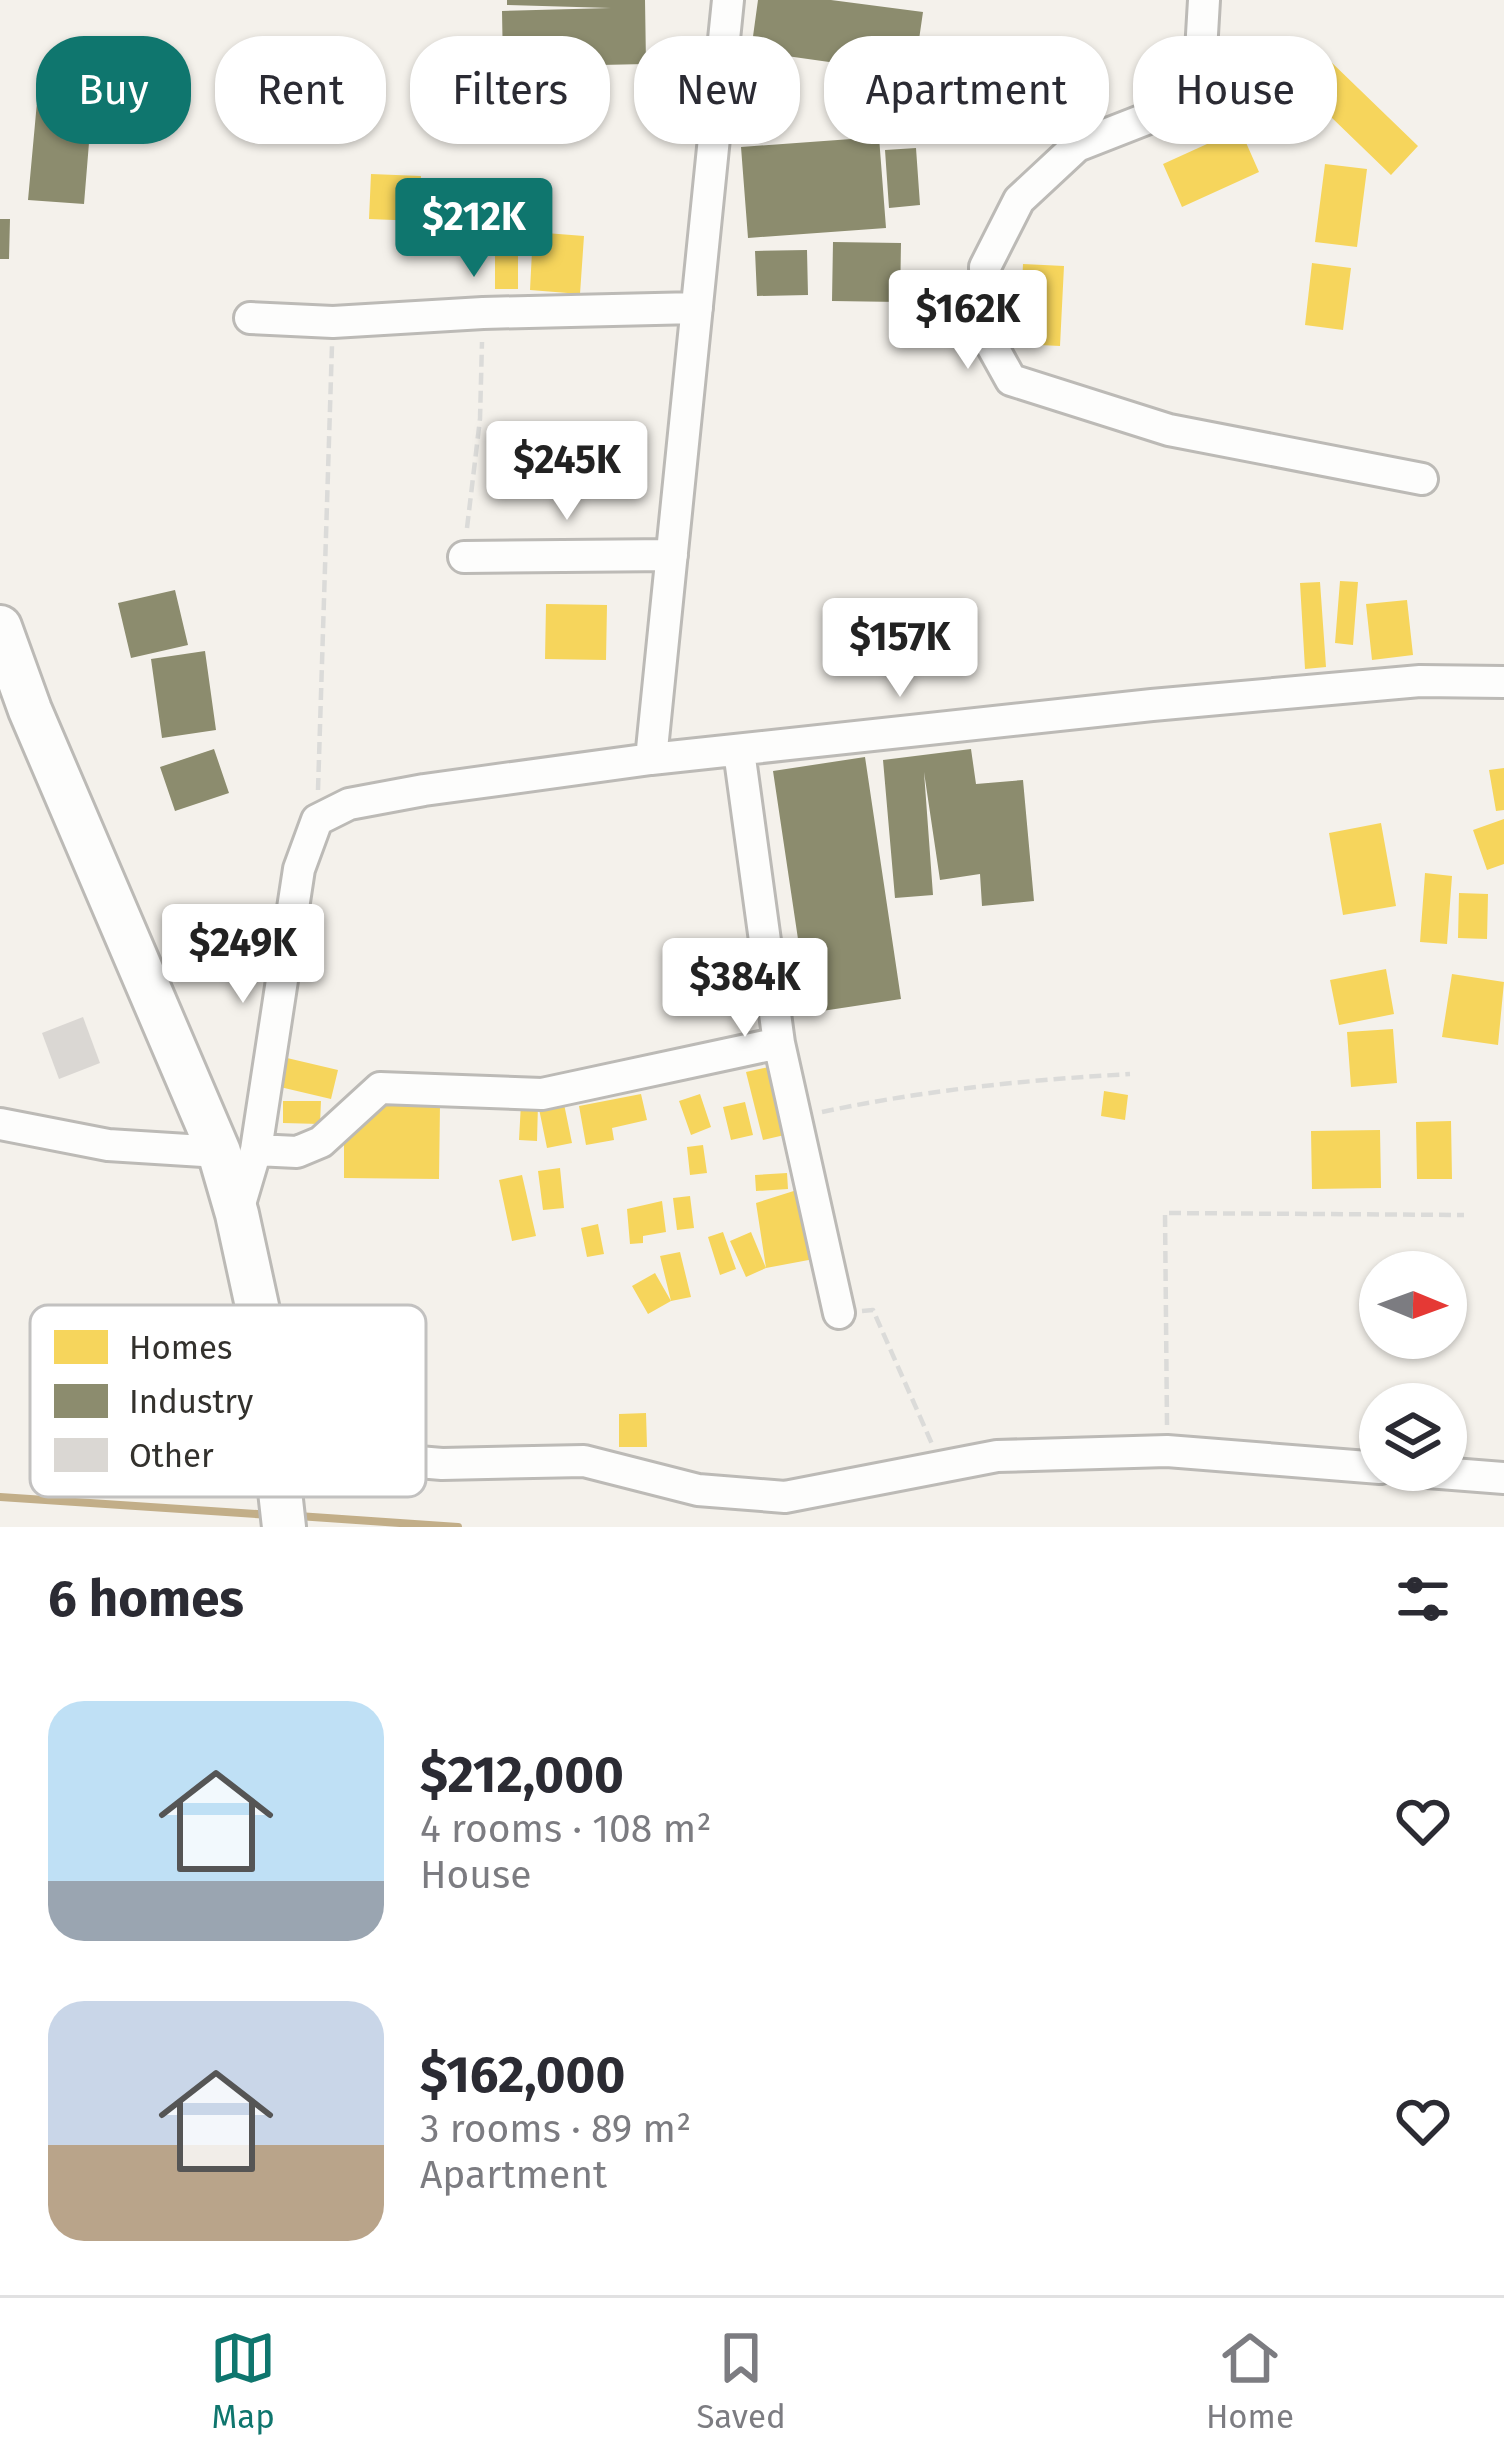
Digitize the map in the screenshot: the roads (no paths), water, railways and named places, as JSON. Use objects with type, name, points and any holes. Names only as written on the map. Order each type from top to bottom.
[{"type":"street","points":[[651,759],[728,0]]},
{"type":"street","points":[[1204,0],[1200,69],[1146,119],[1077,146],[1019,200],[985,267],[986,335],[1011,380],[1169,430],[1422,478]]},
{"type":"street","points":[[250,317],[333,322],[697,308]]},
{"type":"street","points":[[464,556],[672,555]]},
{"type":"street","points":[[0,627],[39,731],[238,1151]]},
{"type":"street","points":[[257,1305],[237,1214],[238,1151],[299,869],[317,820],[349,804],[651,759],[1152,705],[1420,681],[1504,682]]},
{"type":"street","points":[[739,751],[779,1043],[838,1313]]},
{"type":"street","points":[[0,1124],[108,1145],[298,1151],[322,1142],[380,1088],[542,1094],[779,1043]]},
{"type":"street","points":[[426,1463],[584,1461],[698,1490],[784,1497],[997,1456],[1167,1451],[1359,1466]]},
{"type":"street","points":[[1467,1475],[1504,1478]]},
{"type":"street","points":[[280,1497],[284,1527]]},
{"type":"waterway","points":[[0,1497],[271,1515]]},
{"type":"waterway","points":[[298,1516],[458,1527]]}]
